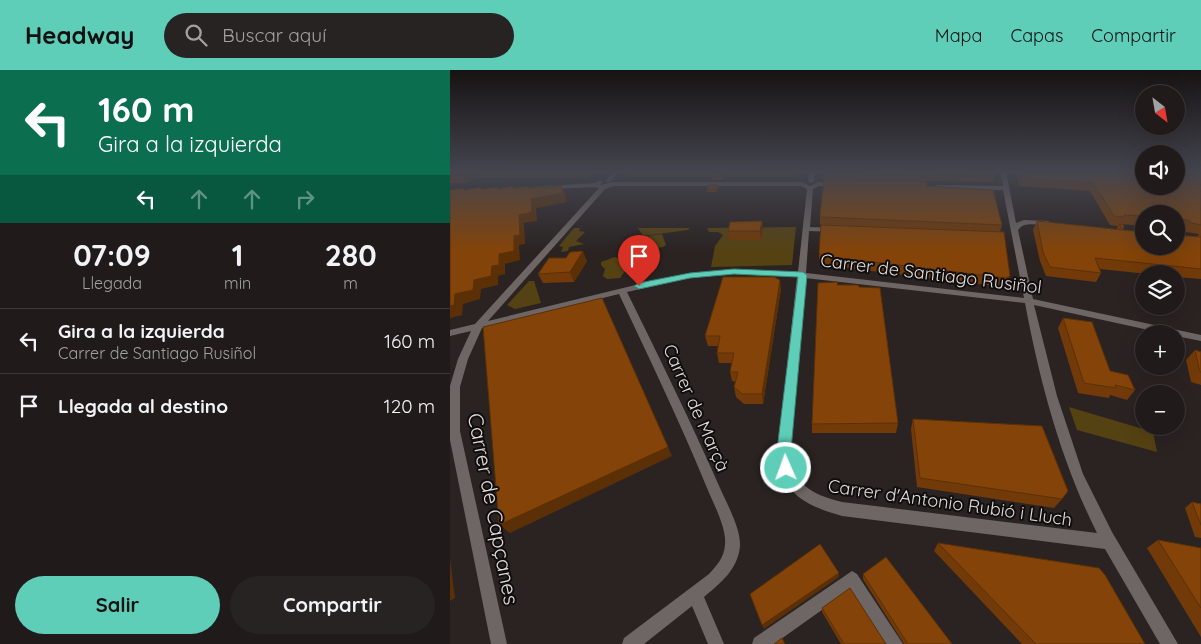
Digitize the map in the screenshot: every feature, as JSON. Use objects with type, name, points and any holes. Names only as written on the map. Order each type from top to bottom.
[{"type":"street","name":"Carrer de Capçanes","points":[[498,644],[454,431],[454,387],[463,359],[478,326],[589,198]]},
{"type":"street","name":"Carrer d'Antonio Rubió i Lluch","points":[[809,198],[784,459],[789,478],[802,494],[824,505],[842,509],[1109,542]]},
{"type":"street","points":[[1008,198],[1053,406],[1087,499],[1109,542],[1170,644]]},
{"type":"street","points":[[1010,211],[1031,222]]},
{"type":"street","points":[[1006,237],[1015,234],[1020,223],[1059,224]]},
{"type":"street","points":[[806,229],[844,230]]},
{"type":"street","name":"Carrer de Santiago Rusiñol","points":[[450,333],[622,290],[690,276],[734,272],[803,275],[1029,301],[1201,338]]},
{"type":"street","name":"Carrer de Marçà","points":[[622,290],[692,438],[728,523],[733,543],[731,556],[726,566],[695,595]]},
{"type":"street","points":[[760,644],[852,579],[895,644]]},
{"type":"street","points":[[630,644],[695,595],[716,644]]},
{"type":"shaded area","points":[[796,227],[792,265],[711,267],[715,246],[723,235],[718,232],[709,232],[707,228]]},
{"type":"shaded area","points":[[574,228],[580,228],[579,231],[585,232],[576,241],[584,244],[569,247],[568,251],[561,252],[563,247],[559,246]]},
{"type":"shaded area","points":[[638,228],[690,228],[688,230],[643,236]]},
{"type":"shaded area","points":[[662,234],[666,245],[663,247],[622,252],[623,247],[641,237]]},
{"type":"shaded area","points":[[652,252],[647,268],[627,264],[623,260],[627,256]]},
{"type":"shaded area","points":[[615,257],[618,258],[625,271],[620,278],[607,279],[603,276],[605,269],[601,262]]},
{"type":"shaded area","points":[[529,281],[534,281],[541,303],[515,309],[507,305]]},
{"type":"shaded area","points":[[1069,407],[1135,427],[1135,435],[1154,435],[1157,452],[1077,430]]},
{"type":"building","points":[[450,198],[537,198],[531,199],[532,212],[519,215],[520,235],[514,236],[514,251],[499,254],[499,265],[492,266],[491,276],[474,280],[473,290],[455,294],[454,305],[450,306]]},
{"type":"building","points":[[822,198],[995,198],[1002,225],[822,217],[820,215]]},
{"type":"building","points":[[1102,198],[1201,198],[1201,225],[1185,220],[1185,205],[1135,205],[1135,216],[1124,215],[1124,217],[1114,216]]},
{"type":"building","points":[[762,221],[760,231],[728,231],[730,222]]},
{"type":"building","points":[[1037,221],[1135,231],[1135,255],[1185,255],[1185,236],[1201,237],[1201,269],[1185,267],[1185,265],[1162,265],[1095,258],[1101,273],[1050,267],[1043,252]]},
{"type":"building","points":[[821,225],[1004,232],[1010,276],[1006,278],[823,256],[819,253]]},
{"type":"building","points":[[583,251],[570,272],[538,274],[549,258],[566,258],[570,252]]},
{"type":"building","points":[[723,277],[774,277],[780,280],[762,394],[742,394],[734,387],[738,372],[730,372],[734,353],[717,353],[720,336],[705,336]]},
{"type":"building","points":[[838,282],[837,285],[880,288],[898,423],[812,424],[818,283]]},
{"type":"building","points":[[602,298],[668,447],[499,525],[483,327]]},
{"type":"building","points":[[1063,318],[1092,322],[1110,371],[1128,375],[1135,390],[1115,385],[1116,388],[1084,383]]},
{"type":"building","points":[[1195,350],[1201,352],[1201,372],[1200,372]]},
{"type":"building","points":[[913,419],[1042,426],[1068,491],[1062,499],[920,478]]},
{"type":"building","points":[[1192,502],[1201,504],[1201,525]]},
{"type":"building","points":[[1158,540],[1201,548],[1201,608]]},
{"type":"building","points":[[938,543],[1099,568],[1105,575],[1145,644],[1036,644]]},
{"type":"building","points":[[820,544],[839,573],[762,625],[750,594]]},
{"type":"building","points":[[886,557],[952,644],[908,644],[863,574]]},
{"type":"building","points":[[850,588],[886,644],[844,644],[822,608]]},
{"type":"building","points":[[782,638],[785,644],[774,644]]},
{"type":"route","points":[[639,286],[690,276],[734,272],[803,275],[784,450],[786,468]]}]
